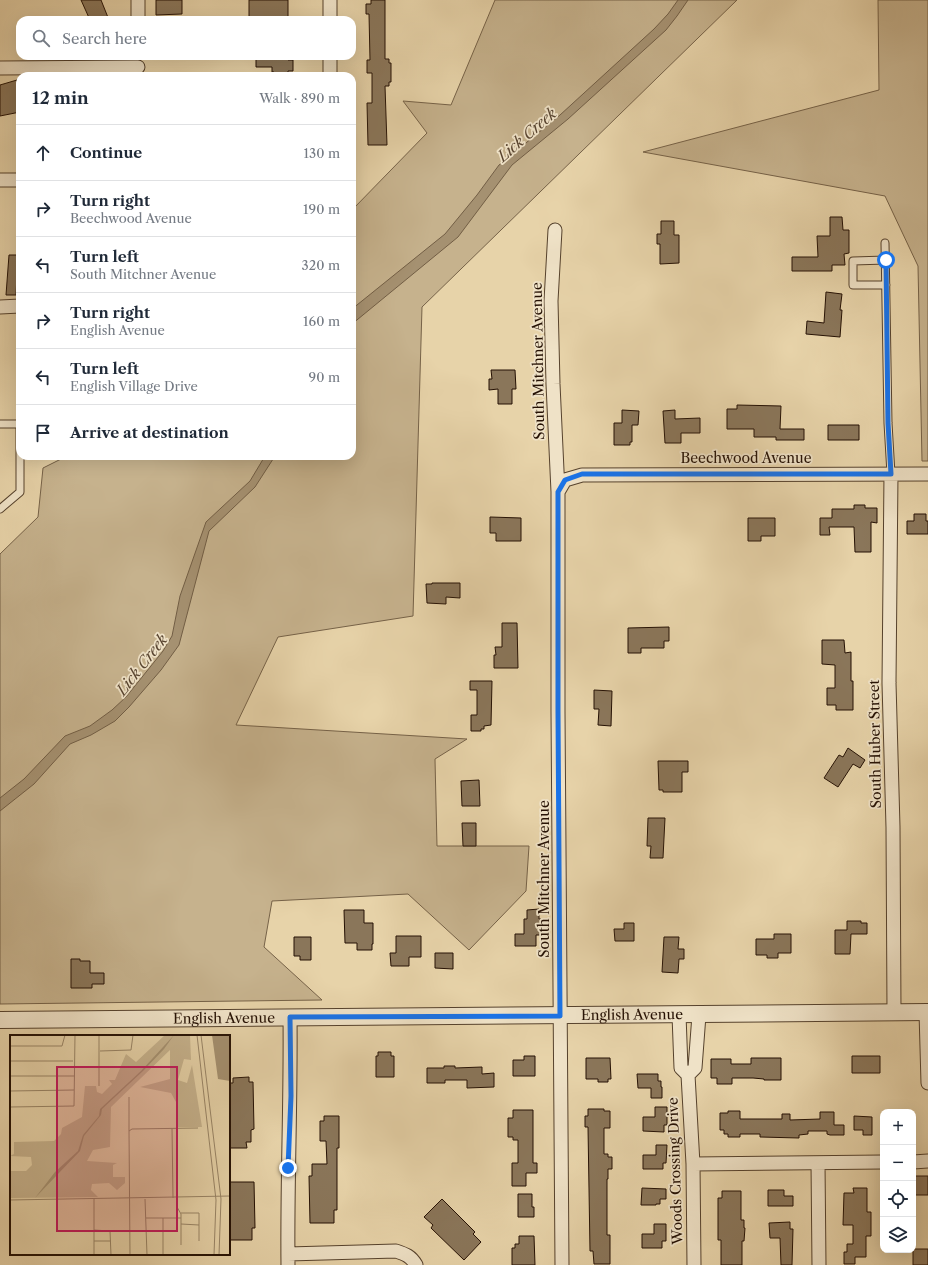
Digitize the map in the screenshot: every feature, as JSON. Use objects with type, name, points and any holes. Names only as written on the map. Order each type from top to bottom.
[{"type":"street","points":[[138,0],[138,16]]},
{"type":"street","points":[[330,0],[330,16]]},
{"type":"street","points":[[330,60],[330,72]]},
{"type":"street","points":[[0,68],[138,66]]},
{"type":"street","points":[[0,180],[16,180]]},
{"type":"street","name":"South Mitchner Avenue","points":[[555,230],[551,301],[558,492],[562,1265]]},
{"type":"street","points":[[0,307],[16,306]]},
{"type":"street","name":"Beechwood Avenue","points":[[558,492],[565,480],[582,474],[928,474]]},
{"type":"street","name":"South Huber Street","points":[[891,474],[889,683],[893,827],[894,1012]]},
{"type":"street","points":[[927,1012],[928,1083]]},
{"type":"street","name":"English Avenue","points":[[0,1020],[927,1012]]},
{"type":"street","name":"Woods Crossing Drive","points":[[679,1015],[681,1068],[688,1075],[693,1164],[694,1265]]},
{"type":"street","name":"Woods Crossing Drive","points":[[688,1075],[695,1068],[699,1015]]},
{"type":"street","points":[[290,1017],[291,1096],[288,1168],[288,1259],[396,1251],[410,1257],[416,1265]]},
{"type":"street","points":[[916,1162],[928,1161]]},
{"type":"street","points":[[693,1164],[880,1162]]},
{"type":"street","points":[[818,1163],[819,1265]]},
{"type":"lane","points":[[885,243],[888,423],[891,474]]},
{"type":"lane","points":[[886,260],[853,261],[853,285],[886,284]]},
{"type":"lane","points":[[0,424],[16,424]]},
{"type":"lane","points":[[0,509],[20,492],[20,460]]},
{"type":"shaded area","points":[[495,0],[737,0],[422,307],[413,616],[278,637],[236,725],[467,739],[435,759],[437,846],[529,846],[526,891],[469,950],[408,894],[272,901],[264,947],[322,1000],[0,1004],[0,554],[38,517],[43,468],[59,460],[356,460],[356,206],[427,133],[403,101],[451,105]]},
{"type":"shaded area","name":"Lick Creek","points":[[678,0],[688,0],[666,30],[568,119],[512,165],[458,237],[356,321],[356,306],[445,234],[499,165],[560,115],[654,29],[668,14]]},
{"type":"shaded area","points":[[878,0],[928,0],[928,461],[922,461],[918,266],[885,196],[643,152],[879,90]]},
{"type":"shaded area","name":"Lick Creek","points":[[263,460],[272,460],[255,487],[209,531],[179,645],[161,670],[115,721],[91,735],[70,744],[34,784],[0,811],[0,798],[24,779],[65,736],[90,726],[112,710],[126,697],[163,651],[172,636],[180,596],[206,522],[250,481]]},
{"type":"building","points":[[81,0],[101,0],[107,16],[88,16]]},
{"type":"building","points":[[156,0],[182,0],[182,14],[156,15]]},
{"type":"building","points":[[249,0],[288,0],[288,16],[249,16]]},
{"type":"building","points":[[371,0],[385,0],[385,59],[389,59],[389,63],[391,63],[391,82],[389,82],[389,86],[385,86],[387,145],[368,145],[367,103],[372,103],[372,73],[367,73],[367,60],[370,60],[369,14],[366,14],[366,4],[371,4]]},
{"type":"building","points":[[256,60],[293,60],[293,71],[288,72],[272,72],[272,67],[256,67]]},
{"type":"building","points":[[16,80],[16,113],[0,116],[0,85]]},
{"type":"building","points":[[830,217],[842,217],[843,230],[849,230],[849,253],[844,254],[845,265],[832,265],[832,271],[792,271],[792,257],[818,257],[817,236],[830,236]]},
{"type":"building","points":[[661,221],[674,221],[674,235],[679,235],[679,263],[660,264],[660,244],[657,244],[657,234],[661,234]]},
{"type":"building","points":[[9,255],[16,255],[16,295],[6,295]]},
{"type":"building","points":[[826,292],[842,294],[840,310],[842,310],[840,337],[806,334],[807,321],[824,323]]},
{"type":"building","points":[[491,370],[515,370],[516,389],[512,389],[512,404],[498,404],[498,389],[489,390],[489,379],[492,379]]},
{"type":"building","points":[[737,405],[781,406],[780,429],[804,429],[804,440],[776,440],[776,437],[754,437],[754,429],[727,429],[727,409],[737,409]]},
{"type":"building","points":[[622,410],[639,411],[638,425],[632,425],[632,442],[630,442],[630,445],[614,445],[614,423],[622,423]]},
{"type":"building","points":[[675,410],[675,419],[700,418],[700,433],[681,433],[681,443],[665,443],[663,411]]},
{"type":"building","points":[[828,425],[859,425],[859,440],[828,440]]},
{"type":"building","points":[[854,505],[865,505],[865,508],[877,508],[877,523],[871,522],[871,552],[855,552],[854,527],[829,527],[830,535],[820,535],[820,518],[832,518],[832,509],[854,509]]},
{"type":"building","points":[[914,514],[926,514],[926,521],[928,521],[928,534],[907,534],[907,521],[914,521]]},
{"type":"building","points":[[490,517],[521,518],[521,541],[496,541],[496,533],[490,533]]},
{"type":"building","points":[[748,518],[775,518],[775,536],[761,536],[761,541],[748,541]]},
{"type":"building","points":[[460,583],[460,598],[446,597],[446,604],[427,603],[426,584]]},
{"type":"building","points":[[502,623],[517,623],[518,668],[494,668],[494,655],[496,655],[495,647],[502,647]]},
{"type":"building","points":[[669,627],[669,641],[664,641],[664,648],[641,648],[641,653],[628,653],[628,628]]},
{"type":"building","points":[[822,640],[844,640],[845,653],[851,652],[853,710],[836,710],[836,705],[827,705],[827,688],[835,688],[835,665],[822,664]]},
{"type":"building","points":[[470,681],[492,681],[491,725],[484,726],[484,729],[481,729],[481,731],[471,731],[471,715],[477,715],[477,690],[470,690]]},
{"type":"building","points":[[594,690],[612,691],[611,726],[598,725],[599,709],[594,709]]},
{"type":"building","points":[[848,748],[865,760],[860,768],[853,764],[838,787],[824,778],[839,755],[843,757]]},
{"type":"building","points":[[658,761],[688,761],[688,772],[682,772],[682,792],[663,792],[663,790],[659,790]]},
{"type":"building","points":[[479,780],[480,806],[462,806],[461,781]]},
{"type":"building","points":[[648,818],[665,818],[663,858],[650,858],[651,846],[647,846]]},
{"type":"building","points":[[462,823],[476,823],[476,846],[463,846]]},
{"type":"building","points":[[539,909],[539,919],[541,919],[541,935],[536,935],[536,946],[515,946],[515,934],[524,934],[524,919],[527,919],[527,910]]},
{"type":"building","points":[[344,910],[364,910],[364,923],[373,923],[372,950],[357,950],[357,943],[345,943]]},
{"type":"building","points":[[847,921],[861,921],[861,923],[867,923],[867,934],[851,934],[850,954],[835,954],[835,930],[847,930]]},
{"type":"building","points":[[624,923],[634,923],[634,941],[615,941],[614,929],[624,929]]},
{"type":"building","points":[[774,934],[791,934],[791,953],[778,953],[778,958],[767,958],[767,955],[756,955],[756,939],[774,939]]},
{"type":"building","points":[[396,936],[421,936],[421,957],[409,957],[409,966],[391,966],[390,953],[396,953]]},
{"type":"building","points":[[294,937],[311,937],[311,960],[300,960],[300,956],[294,956]]},
{"type":"building","points":[[664,937],[679,937],[678,949],[684,949],[684,959],[679,959],[678,973],[662,972]]},
{"type":"building","points":[[435,953],[453,953],[453,969],[435,968]]},
{"type":"building","points":[[71,959],[90,961],[90,973],[104,973],[104,984],[92,984],[92,988],[71,988]]},
{"type":"building","points":[[378,1052],[391,1052],[391,1056],[394,1056],[394,1077],[376,1077],[376,1056],[378,1056]]},
{"type":"building","points":[[524,1056],[535,1056],[535,1076],[513,1076],[513,1060],[524,1060]]},
{"type":"building","points":[[852,1056],[880,1056],[880,1073],[852,1073]]},
{"type":"building","points":[[586,1058],[610,1058],[611,1079],[608,1079],[608,1082],[598,1082],[598,1079],[586,1079]]},
{"type":"building","points":[[751,1058],[781,1058],[781,1080],[732,1078],[732,1084],[717,1084],[717,1078],[711,1078],[711,1059],[731,1059],[731,1064],[751,1064]]},
{"type":"building","points":[[444,1066],[455,1066],[455,1068],[482,1067],[482,1074],[494,1073],[494,1087],[467,1088],[467,1080],[445,1080],[445,1083],[427,1083],[427,1068],[444,1068]]},
{"type":"building","points":[[637,1074],[658,1074],[658,1081],[661,1081],[662,1087],[662,1098],[651,1098],[651,1088],[638,1088]]},
{"type":"building","points":[[249,1077],[249,1082],[253,1082],[254,1129],[251,1130],[251,1142],[246,1142],[247,1148],[230,1148],[230,1083],[233,1083],[233,1078]]},
{"type":"building","points":[[655,1107],[667,1107],[667,1125],[664,1125],[664,1132],[643,1131],[643,1117],[655,1117]]},
{"type":"building","points":[[588,1109],[604,1109],[604,1111],[610,1111],[610,1128],[604,1128],[604,1154],[608,1154],[608,1157],[612,1157],[612,1169],[608,1169],[607,1179],[607,1235],[610,1235],[610,1264],[594,1264],[593,1251],[590,1251],[588,1127],[585,1127],[585,1116],[588,1116]]},
{"type":"building","points":[[513,1110],[533,1110],[533,1163],[537,1163],[537,1173],[526,1173],[526,1186],[512,1186],[512,1163],[518,1163],[518,1140],[513,1140],[513,1137],[508,1137],[508,1118],[513,1118]]},
{"type":"building","points":[[728,1111],[740,1111],[740,1119],[782,1119],[782,1114],[790,1114],[790,1120],[820,1119],[820,1112],[834,1112],[834,1125],[844,1125],[844,1135],[830,1135],[827,1134],[827,1131],[808,1131],[808,1134],[799,1135],[799,1138],[760,1137],[760,1134],[740,1134],[740,1137],[728,1137],[728,1134],[724,1134],[724,1130],[720,1130],[720,1113],[728,1113]]},
{"type":"building","points":[[324,1116],[339,1116],[339,1148],[337,1148],[337,1210],[334,1210],[334,1223],[310,1223],[309,1176],[312,1176],[312,1164],[327,1164],[326,1141],[320,1141],[320,1121],[324,1121]]},
{"type":"building","points":[[854,1116],[872,1117],[872,1135],[863,1135],[863,1130],[854,1130]]},
{"type":"building","points":[[656,1145],[667,1145],[666,1163],[663,1163],[663,1169],[643,1169],[643,1155],[656,1155]]},
{"type":"building","points":[[916,1176],[928,1176],[928,1195],[916,1195]]},
{"type":"building","points":[[230,1182],[254,1182],[255,1228],[252,1228],[252,1240],[230,1240]]},
{"type":"building","points":[[642,1188],[666,1189],[666,1199],[660,1199],[660,1204],[656,1205],[641,1205]]},
{"type":"building","points":[[853,1188],[867,1188],[867,1212],[871,1212],[871,1236],[866,1236],[866,1257],[855,1257],[855,1264],[844,1264],[844,1252],[847,1252],[847,1244],[853,1244],[853,1225],[843,1225],[844,1193],[854,1193]]},
{"type":"building","points":[[768,1190],[784,1190],[784,1196],[793,1196],[793,1206],[768,1206]]},
{"type":"building","points":[[722,1191],[741,1191],[741,1220],[744,1220],[745,1228],[744,1241],[742,1241],[742,1265],[721,1265],[721,1240],[718,1240],[718,1198],[722,1198]]},
{"type":"building","points":[[518,1194],[532,1194],[534,1217],[518,1217]]},
{"type":"building","points":[[442,1199],[475,1232],[473,1234],[481,1242],[464,1260],[431,1228],[433,1225],[424,1217]]},
{"type":"building","points":[[790,1222],[790,1229],[793,1229],[792,1265],[781,1265],[780,1238],[770,1238],[769,1223]]},
{"type":"building","points":[[654,1224],[666,1224],[666,1241],[662,1241],[662,1248],[642,1248],[642,1234],[654,1234]]},
{"type":"building","points":[[519,1236],[534,1236],[535,1265],[512,1265],[512,1248],[515,1248],[515,1244],[519,1244]]},
{"type":"building","points":[[916,1249],[928,1249],[928,1265],[913,1265],[913,1253],[916,1253]]},
{"type":"route","points":[[288,1168],[291,1096],[290,1017],[560,1016],[558,492],[565,480],[582,474],[891,474],[888,423],[886,260]]}]
